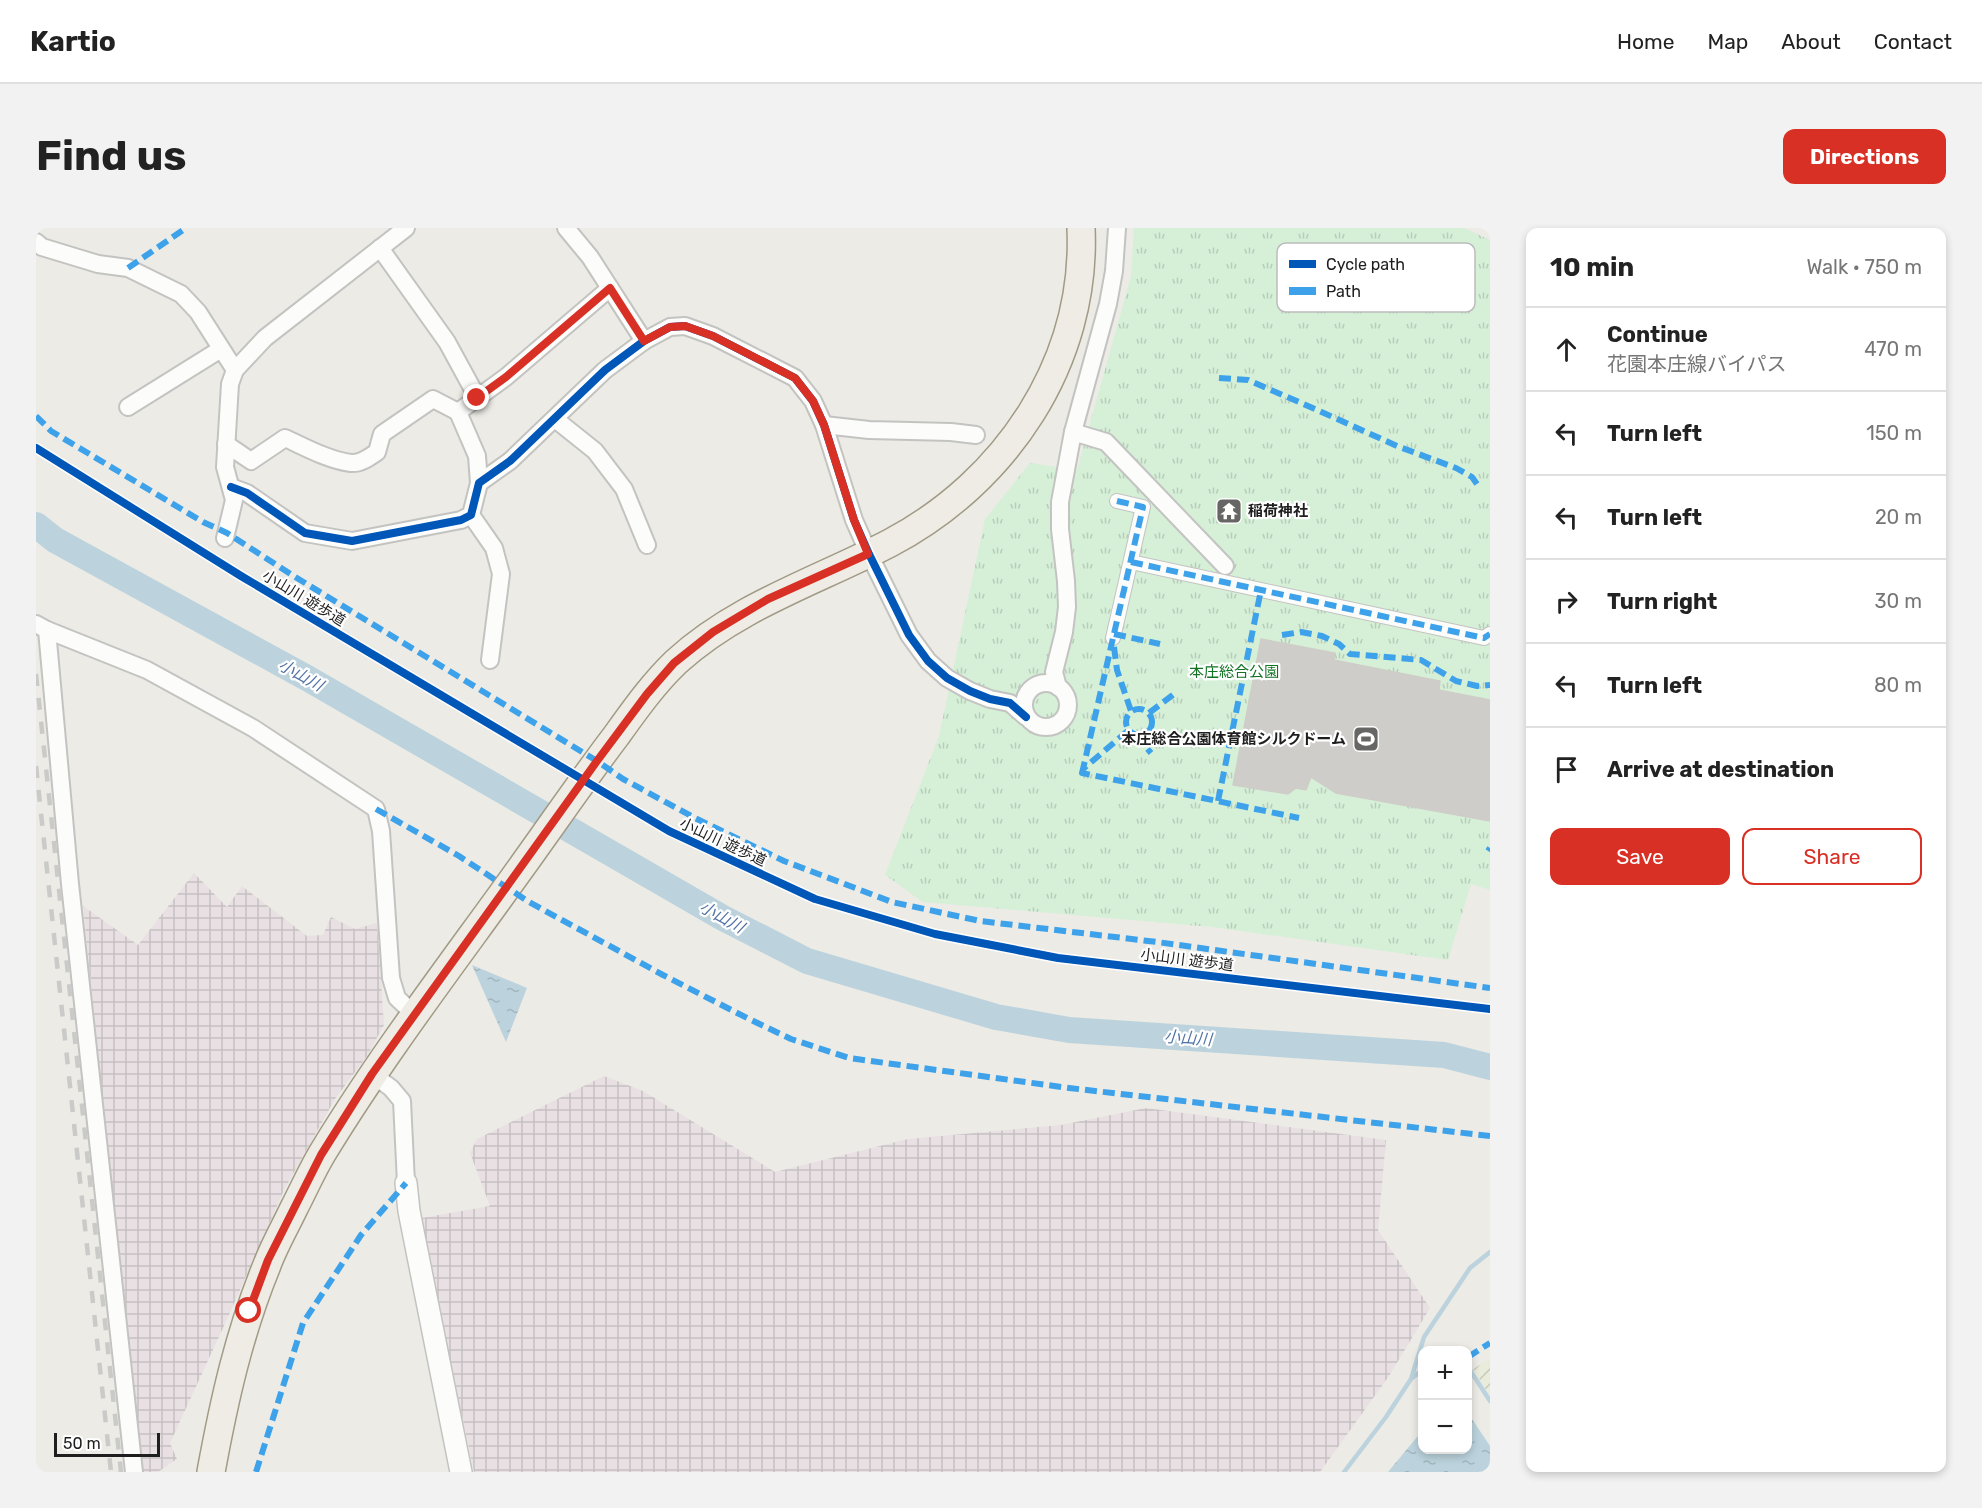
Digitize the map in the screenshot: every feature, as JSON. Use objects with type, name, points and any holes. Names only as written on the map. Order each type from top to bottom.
[{"type":"main road","points":[[211,1472],[228,1384],[249,1311],[268,1260],[321,1155],[372,1074],[594,765],[647,694],[674,663],[713,632],[768,599],[868,554],[934,517],[973,486],[1008,448],[1039,402],[1065,346],[1076,301],[1081,228]]},
{"type":"street","points":[[225,538],[234,500],[225,467],[230,384],[235,370],[265,338],[406,228]]},
{"type":"street","points":[[566,228],[590,257],[644,341]]},
{"type":"street","points":[[1052,680],[1064,632],[1067,607],[1060,530],[1060,502],[1073,432],[1108,304],[1114,271],[1117,228]]},
{"type":"street","points":[[36,242],[42,247],[98,264],[128,268],[181,294],[198,312],[235,370]]},
{"type":"street","points":[[380,248],[447,342],[477,398]]},
{"type":"street","points":[[458,412],[506,377],[610,288]]},
{"type":"street","points":[[479,483],[510,461],[605,370],[644,341],[670,327],[685,326],[713,336],[795,378],[813,401],[824,425],[854,520],[868,554],[909,635],[928,661],[947,678],[990,699],[1010,703],[1031,723],[1045,728],[1060,723],[1065,718],[1068,705],[1067,698],[1052,680]]},
{"type":"street","points":[[128,407],[221,349]]},
{"type":"street","points":[[226,444],[251,461],[285,438],[318,453],[353,463],[368,459],[377,453],[382,434],[433,399],[458,412],[477,456],[479,483],[471,514],[461,520],[352,541],[304,533],[247,493],[231,487]]},
{"type":"street","points":[[555,419],[595,451],[624,489],[647,545]]},
{"type":"street","points":[[824,425],[869,430],[951,432],[976,435]]},
{"type":"street","points":[[1073,432],[1106,442],[1225,566]]},
{"type":"street","points":[[1113,638],[1143,507],[1116,501]]},
{"type":"street","points":[[471,514],[494,548],[501,574],[490,660]]},
{"type":"street","points":[[1131,562],[1484,638],[1490,634]]},
{"type":"street","points":[[134,1472],[41,627],[157,675],[253,728],[376,809],[381,831],[391,978],[397,998],[415,1015]]},
{"type":"street","points":[[1010,703],[1026,694],[1031,688],[1052,680]]},
{"type":"street","points":[[1026,694],[1024,709],[1026,717]]},
{"type":"street","points":[[372,1074],[391,1088],[402,1101],[409,1210],[461,1472]]},
{"type":"shaded area","points":[[194,873],[227,907],[242,886],[307,936],[323,935],[331,917],[355,929],[377,923],[384,1025],[367,1056],[335,1099],[284,1190],[170,1443],[177,1459],[158,1472],[141,1472],[83,906],[138,945]]},
{"type":"shaded area","points":[[604,1076],[643,1091],[775,1172],[908,1139],[1061,1125],[1146,1108],[1386,1140],[1378,1230],[1430,1308],[1389,1376],[1320,1472],[474,1472],[422,1218],[490,1206],[470,1153],[477,1139]]},
{"type":"green space","name":"本庄総合公園","points":[[1134,228],[1464,228],[1490,240],[1490,890],[1471,884],[1448,960],[1212,927],[923,902],[885,875],[939,736],[985,519],[1030,463],[1077,470],[1131,276]]},
{"type":"green space","points":[[1490,1359],[1490,1396],[1473,1369]]},
{"type":"water","points":[[472,965],[527,988],[506,1042]]},
{"type":"water","points":[[1472,1419],[1490,1446],[1490,1472],[1388,1472],[1418,1436],[1418,1454],[1472,1454]]},
{"type":"building","name":"本庄総合公園体育館シルクドーム","points":[[1261,639],[1335,653],[1334,660],[1440,681],[1439,690],[1490,700],[1490,821],[1336,793],[1311,777],[1306,790],[1296,788],[1288,794],[1233,785]]},
{"type":"waterway","name":"小山川","points":[[36,525],[55,540],[307,678],[723,918],[807,961],[996,1017],[1069,1030],[1444,1055],[1490,1067]]},
{"type":"waterway","points":[[1344,1472],[1386,1417],[1411,1379],[1424,1337],[1470,1268],[1490,1252]]},
{"type":"waterway","points":[[1411,1379],[1418,1373]]},
{"type":"waterway","points":[[1472,1373],[1490,1401]]},
{"type":"railway","points":[[36,674],[121,1472]]},
{"type":"railway","points":[[36,766],[111,1472]]},
{"type":"marked path","points":[[128,268],[186,228]]},
{"type":"marked path","points":[[1219,378],[1248,380],[1397,446],[1456,468],[1472,477],[1479,487]]},
{"type":"marked path","points":[[36,416],[51,431],[203,522],[227,533],[623,779],[695,818],[784,861],[892,902],[980,921],[1157,942],[1490,988]]},
{"type":"marked path","points":[[1117,501],[1143,507],[1083,769],[1129,730]]},
{"type":"marked path","points":[[1131,562],[1484,638],[1490,634]]},
{"type":"marked path","points":[[1218,801],[1261,590]]},
{"type":"marked path","points":[[1282,635],[1301,632],[1322,636],[1339,644],[1350,654],[1421,660],[1456,681],[1477,686],[1490,685]]},
{"type":"marked path","points":[[1114,634],[1160,644]]},
{"type":"marked path","points":[[1114,647],[1117,670],[1131,711]]},
{"type":"marked path","points":[[1149,713],[1174,694]]},
{"type":"marked path","points":[[1139,709],[1148,713],[1152,722],[1148,731],[1139,735],[1130,731],[1126,722],[1130,713],[1139,709]]},
{"type":"marked path","points":[[1136,735],[1151,753]]},
{"type":"marked path","points":[[1083,769],[1082,773],[1299,818]]},
{"type":"marked path","points":[[376,809],[459,856],[529,902],[663,975],[791,1039],[849,1058],[1069,1088],[1490,1136]]},
{"type":"marked path","points":[[256,1472],[303,1323],[361,1235],[406,1183]]},
{"type":"marked path","points":[[1472,1354],[1490,1343]]},
{"type":"cycle path","points":[[231,487],[247,493],[305,533],[352,541],[461,520],[471,515],[479,483],[510,461],[605,370],[644,341],[670,327],[685,326],[713,336],[795,378],[813,401],[824,425],[854,520],[909,635],[928,661],[947,678],[990,699],[1010,703],[1026,717]]},
{"type":"cycle path","name":"小山川 遊歩道","points":[[36,448],[241,576],[669,831],[815,899],[935,934],[1058,958],[1490,1009]]},
{"type":"place","name":"稲荷神社","points":[[1229,511]]},
{"type":"place","name":"本庄総合公園体育館シルクドーム","points":[[1366,739]]},
{"type":"route","points":[[249,1311],[268,1260],[321,1155],[372,1074],[647,694],[674,663],[713,632],[768,599],[868,554],[854,520],[824,425],[813,401],[795,378],[713,336],[685,326],[670,327],[644,341],[610,288],[506,377],[477,398]]}]
